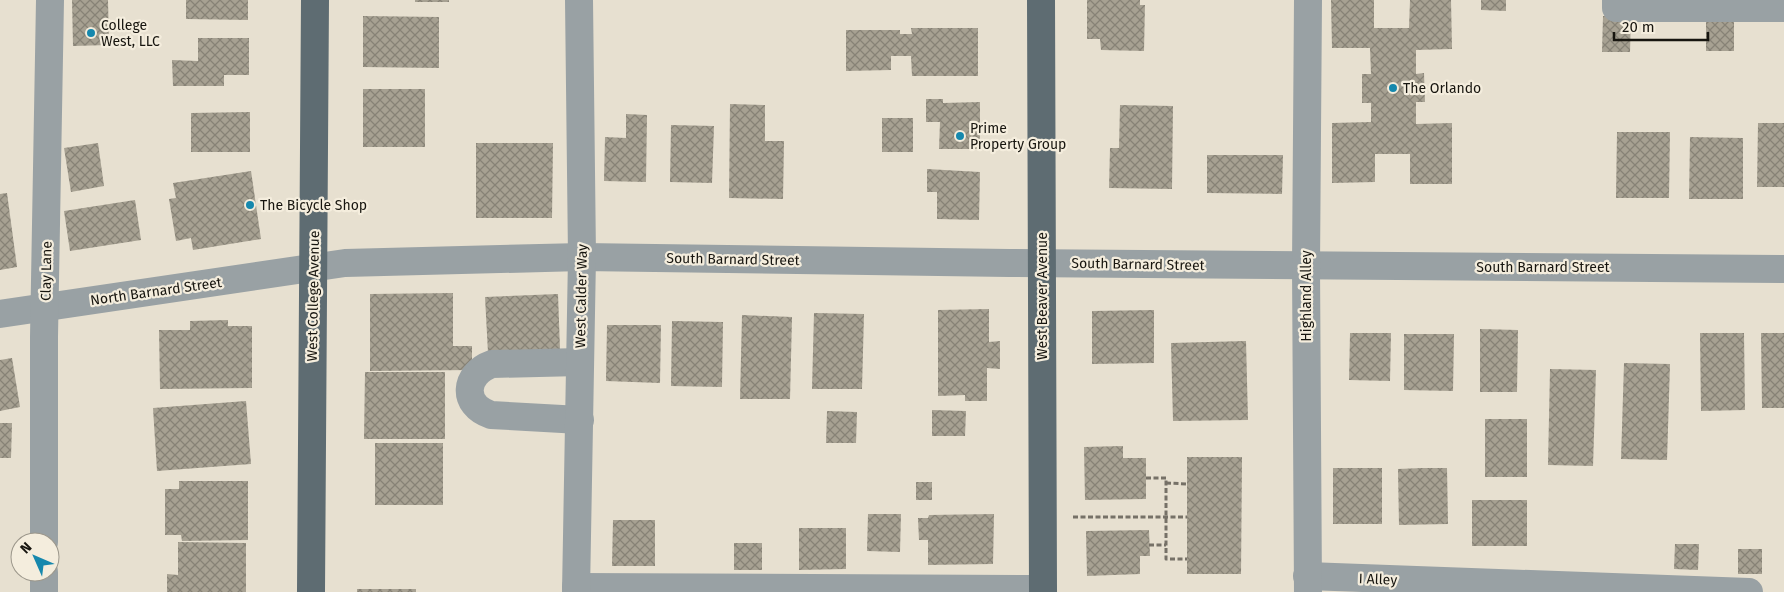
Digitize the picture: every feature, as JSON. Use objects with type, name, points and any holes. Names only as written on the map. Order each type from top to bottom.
[{"type":"main road","name":"West College Avenue","points":[[311,592],[315,0]]},
{"type":"main road","name":"West Beaver Avenue","points":[[1042,0],[1042,591]]},
{"type":"street","name":"Clay Lane","points":[[44,532],[45,308],[50,0]]},
{"type":"street","name":"West Calder Way","points":[[576,590],[582,257],[579,0]]},
{"type":"street","name":"Highland Alley","points":[[1308,0],[1306,266],[1308,584]]},
{"type":"street","points":[[1616,0],[1616,8],[1784,8]]},
{"type":"street","name":"South Barnard Street","points":[[312,267],[345,263],[582,257],[1306,266],[1784,268]]},
{"type":"street","name":"North Barnard Street","points":[[0,314],[312,267]]},
{"type":"street","points":[[580,362],[492,364],[483,367],[470,383],[470,395],[474,405],[482,412],[491,415],[580,420]]},
{"type":"street","name":"I Alley","points":[[1308,584],[1749,592]]},
{"type":"street","points":[[576,590],[1042,591]]},
{"type":"path","points":[[1146,478],[1166,478],[1166,558],[1187,559]]},
{"type":"path","points":[[1166,483],[1188,484]]},
{"type":"path","points":[[1072,517],[1187,517]]},
{"type":"path","points":[[1149,545],[1166,545]]},
{"type":"building","points":[[72,0],[108,0],[109,45],[73,46]]},
{"type":"building","points":[[186,0],[248,0],[248,20],[186,19]]},
{"type":"building","points":[[415,0],[449,0],[449,2],[415,2]]},
{"type":"building","points":[[1087,0],[1140,0],[1140,5],[1145,5],[1144,51],[1101,50],[1100,39],[1087,39]]},
{"type":"building","name":"The Orlando","points":[[1331,0],[1374,0],[1374,28],[1409,28],[1410,0],[1451,0],[1452,49],[1416,50],[1416,74],[1424,73],[1425,102],[1416,102],[1416,124],[1452,123],[1452,184],[1410,184],[1410,154],[1375,154],[1375,182],[1332,183],[1332,123],[1371,122],[1371,103],[1362,103],[1362,74],[1371,74],[1370,48],[1332,48]]},
{"type":"building","points":[[1481,0],[1506,0],[1506,11],[1481,10]]},
{"type":"building","points":[[1734,14],[1734,51],[1706,51],[1706,15]]},
{"type":"building","points":[[363,16],[439,17],[439,68],[363,67]]},
{"type":"building","points":[[1603,16],[1631,16],[1630,52],[1602,52]]},
{"type":"building","points":[[911,28],[978,28],[978,76],[912,76],[911,56],[891,56],[891,70],[846,71],[846,30],[900,30],[900,34],[912,34]]},
{"type":"building","points":[[198,38],[249,38],[249,75],[224,75],[224,86],[173,86],[172,60],[198,61]]},
{"type":"building","points":[[363,89],[425,89],[425,147],[363,147]]},
{"type":"building","name":"Prime Property Group","points":[[926,99],[943,99],[943,103],[980,102],[980,149],[939,149],[940,122],[926,122]]},
{"type":"building","points":[[730,104],[765,105],[765,141],[784,141],[783,199],[729,198]]},
{"type":"building","points":[[1120,105],[1173,106],[1172,189],[1109,188],[1110,148],[1119,148]]},
{"type":"building","points":[[250,112],[250,152],[191,152],[191,113]]},
{"type":"building","points":[[626,114],[647,115],[646,182],[604,181],[605,137],[626,138]]},
{"type":"building","points":[[882,118],[913,118],[913,152],[882,152]]},
{"type":"building","points":[[1758,123],[1784,123],[1784,187],[1757,187]]},
{"type":"building","points":[[671,125],[714,126],[712,183],[670,182]]},
{"type":"building","points":[[1617,132],[1670,132],[1669,198],[1616,198]]},
{"type":"building","points":[[1690,137],[1743,138],[1743,199],[1689,199]]},
{"type":"building","points":[[98,143],[104,186],[71,192],[64,148]]},
{"type":"building","points":[[476,143],[553,143],[552,218],[476,218]]},
{"type":"building","points":[[1207,155],[1283,155],[1282,194],[1207,193]]},
{"type":"building","points":[[927,169],[980,172],[979,220],[937,219],[937,192],[927,192]]},
{"type":"building","points":[[251,171],[261,239],[193,250],[191,238],[176,241],[169,199],[176,198],[173,183]]},
{"type":"building","points":[[7,193],[17,267],[0,270],[0,194]]},
{"type":"building","points":[[135,200],[141,240],[70,251],[64,211]]},
{"type":"building","points":[[453,293],[453,346],[472,346],[472,370],[370,371],[370,294]]},
{"type":"building","points":[[558,294],[560,349],[488,353],[485,297]]},
{"type":"building","points":[[989,309],[989,342],[1000,341],[1000,369],[987,368],[987,401],[965,401],[965,395],[938,396],[938,310]]},
{"type":"building","points":[[1154,310],[1154,363],[1092,364],[1092,311]]},
{"type":"building","points":[[814,313],[864,314],[862,389],[812,389]]},
{"type":"building","points":[[742,315],[792,317],[790,399],[740,399]]},
{"type":"building","points":[[228,320],[228,326],[252,326],[252,388],[160,389],[159,330],[190,330],[190,321]]},
{"type":"building","points":[[672,321],[723,322],[722,387],[671,386]]},
{"type":"building","points":[[607,325],[661,325],[660,383],[606,381]]},
{"type":"building","points":[[1480,329],[1518,330],[1517,392],[1480,392]]},
{"type":"building","points":[[1350,333],[1391,333],[1390,381],[1349,380]]},
{"type":"building","points":[[1700,333],[1744,333],[1745,410],[1701,411]]},
{"type":"building","points":[[1761,333],[1784,333],[1784,408],[1762,408]]},
{"type":"building","points":[[1404,334],[1454,334],[1453,391],[1404,390]]},
{"type":"building","points":[[1246,341],[1248,420],[1173,421],[1171,343]]},
{"type":"building","points":[[12,358],[20,407],[0,411],[0,360]]},
{"type":"building","points":[[1624,363],[1670,364],[1667,460],[1621,459]]},
{"type":"building","points":[[1550,369],[1596,370],[1593,466],[1548,465]]},
{"type":"building","points":[[365,372],[445,372],[445,439],[364,439]]},
{"type":"building","points":[[246,401],[251,464],[157,471],[153,408]]},
{"type":"building","points":[[932,410],[966,411],[965,436],[932,436]]},
{"type":"building","points":[[827,411],[857,412],[856,443],[826,443]]},
{"type":"building","points":[[1485,419],[1527,419],[1527,477],[1485,477]]},
{"type":"building","points":[[0,423],[12,423],[11,458],[0,458]]},
{"type":"building","points":[[375,443],[443,443],[443,505],[375,505]]},
{"type":"building","points":[[1123,446],[1123,458],[1146,458],[1146,499],[1085,500],[1084,447]]},
{"type":"building","points":[[1187,457],[1242,457],[1241,574],[1187,574]]},
{"type":"building","points":[[1333,468],[1382,468],[1382,524],[1333,524]]},
{"type":"building","points":[[1447,468],[1448,524],[1399,525],[1398,469]]},
{"type":"building","points":[[179,481],[248,481],[248,540],[182,541],[181,535],[165,535],[165,489],[179,489]]},
{"type":"building","points":[[916,482],[932,482],[932,500],[916,500]]},
{"type":"building","points":[[1472,500],[1527,500],[1527,546],[1472,546]]},
{"type":"building","points":[[868,514],[901,514],[900,552],[867,551]]},
{"type":"building","points":[[994,514],[993,564],[928,565],[928,540],[919,540],[918,518],[928,518],[929,515]]},
{"type":"building","points":[[613,520],[655,520],[655,566],[612,566]]},
{"type":"building","points":[[799,528],[846,528],[846,569],[799,570]]},
{"type":"building","points":[[1149,530],[1150,556],[1140,556],[1140,574],[1087,576],[1086,531]]},
{"type":"building","points":[[178,542],[246,543],[246,592],[167,592],[167,574],[178,575]]},
{"type":"building","points":[[734,543],[762,543],[762,570],[734,570]]},
{"type":"building","points":[[1675,544],[1699,544],[1698,570],[1674,569]]},
{"type":"building","points":[[1738,549],[1762,549],[1762,574],[1738,574]]},
{"type":"building","points":[[357,589],[416,589],[416,592],[357,592]]},
{"type":"place","name":"College West, LLC","points":[[91,33]]},
{"type":"place","name":"The Orlando","points":[[1393,88]]},
{"type":"place","name":"Prime Property Group","points":[[960,136]]},
{"type":"place","name":"The Bicycle Shop","points":[[250,205]]}]
